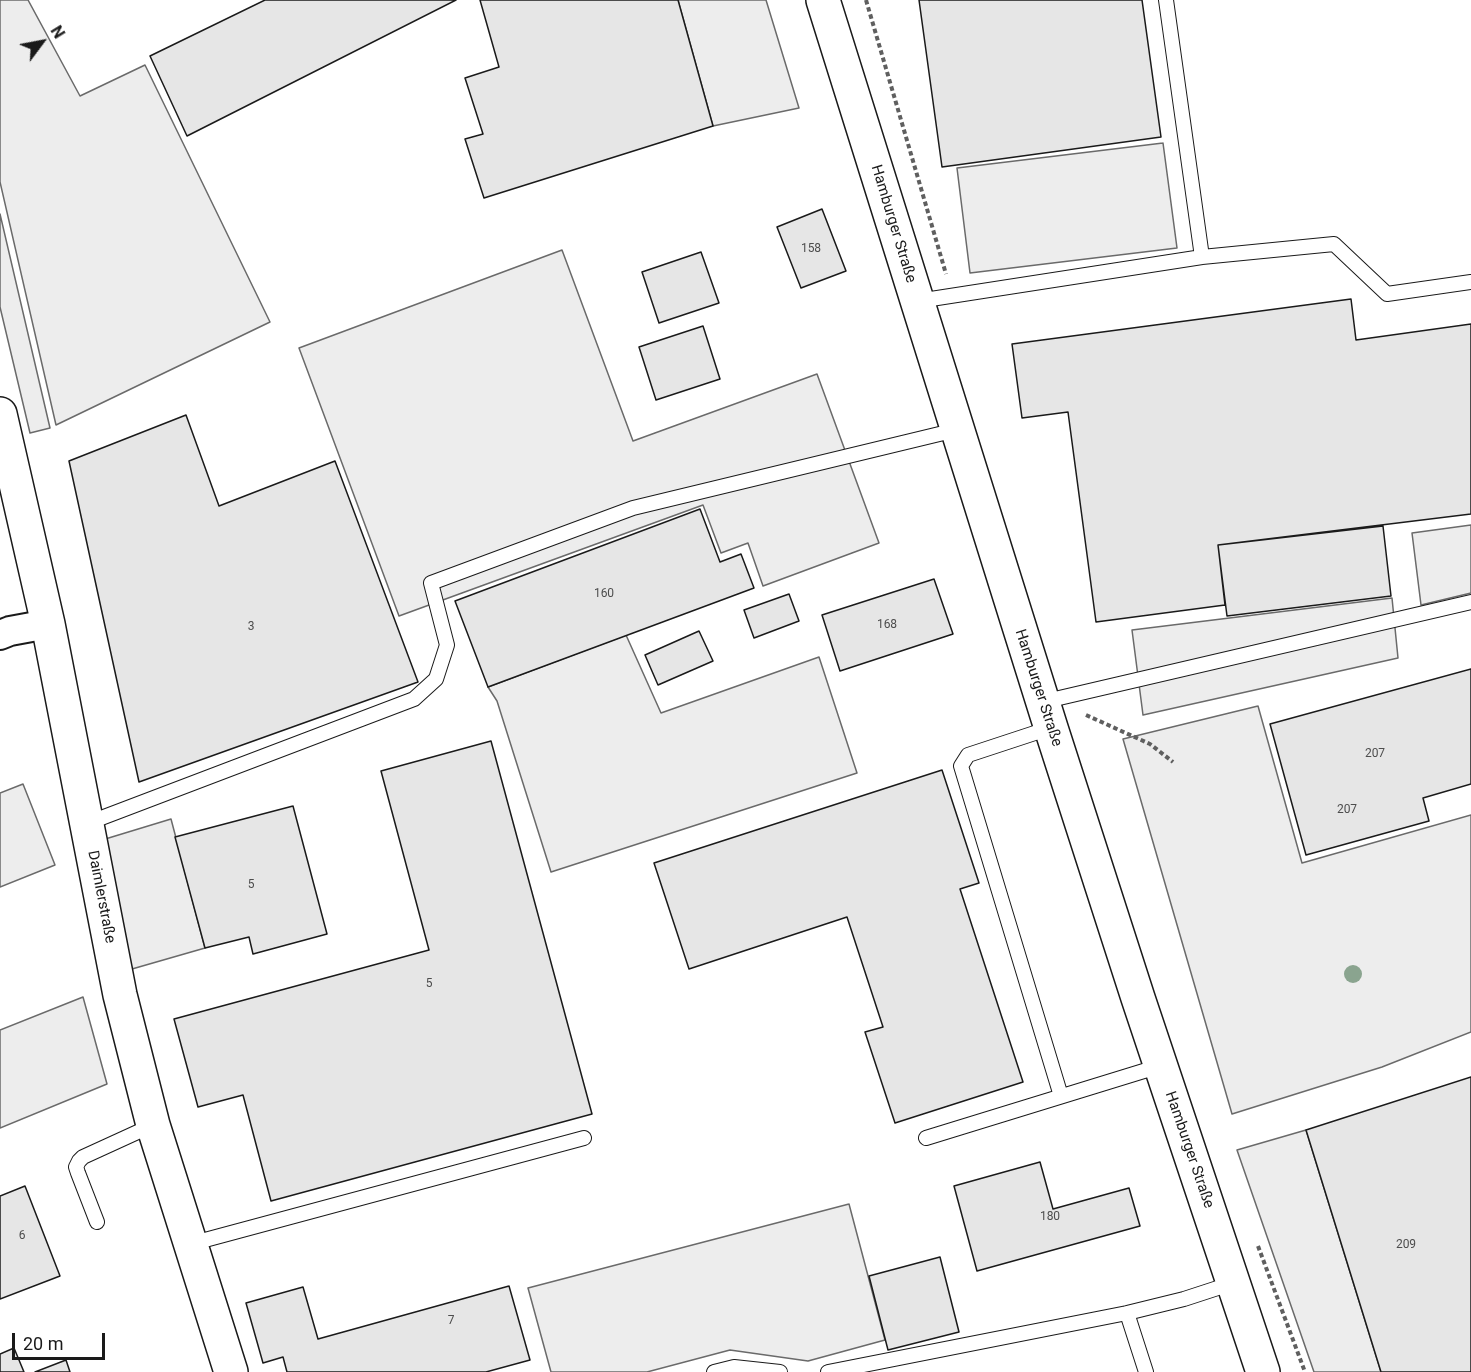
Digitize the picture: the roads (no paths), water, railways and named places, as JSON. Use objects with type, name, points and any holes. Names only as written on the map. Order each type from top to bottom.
[{"type":"main road","name":"Hamburger Straße","points":[[823,0],[1046,715],[1160,1066],[1263,1372]]},
{"type":"main road","name":"Daimlerstraße","points":[[0,414],[48,624],[120,995],[153,1125],[231,1372]]},
{"type":"street","points":[[0,635],[48,624]]},
{"type":"lane","points":[[1166,0],[1202,257]]},
{"type":"lane","points":[[918,302],[1202,257],[1334,244],[1388,294],[1471,282]]},
{"type":"lane","points":[[88,823],[414,699],[436,679],[447,645],[431,583],[633,508],[956,430]]},
{"type":"lane","points":[[1061,1096],[961,766],[968,755],[1046,715],[1471,603]]},
{"type":"lane","points":[[926,1138],[1160,1066]]},
{"type":"lane","points":[[97,1222],[76,1167],[79,1161],[83,1157],[153,1125]]},
{"type":"lane","points":[[190,1244],[584,1138]]},
{"type":"lane","points":[[828,1372],[1127,1313],[1184,1299],[1233,1283]]},
{"type":"lane","points":[[1127,1313],[1146,1372]]},
{"type":"lane","points":[[714,1372],[734,1367],[780,1372]]}]
